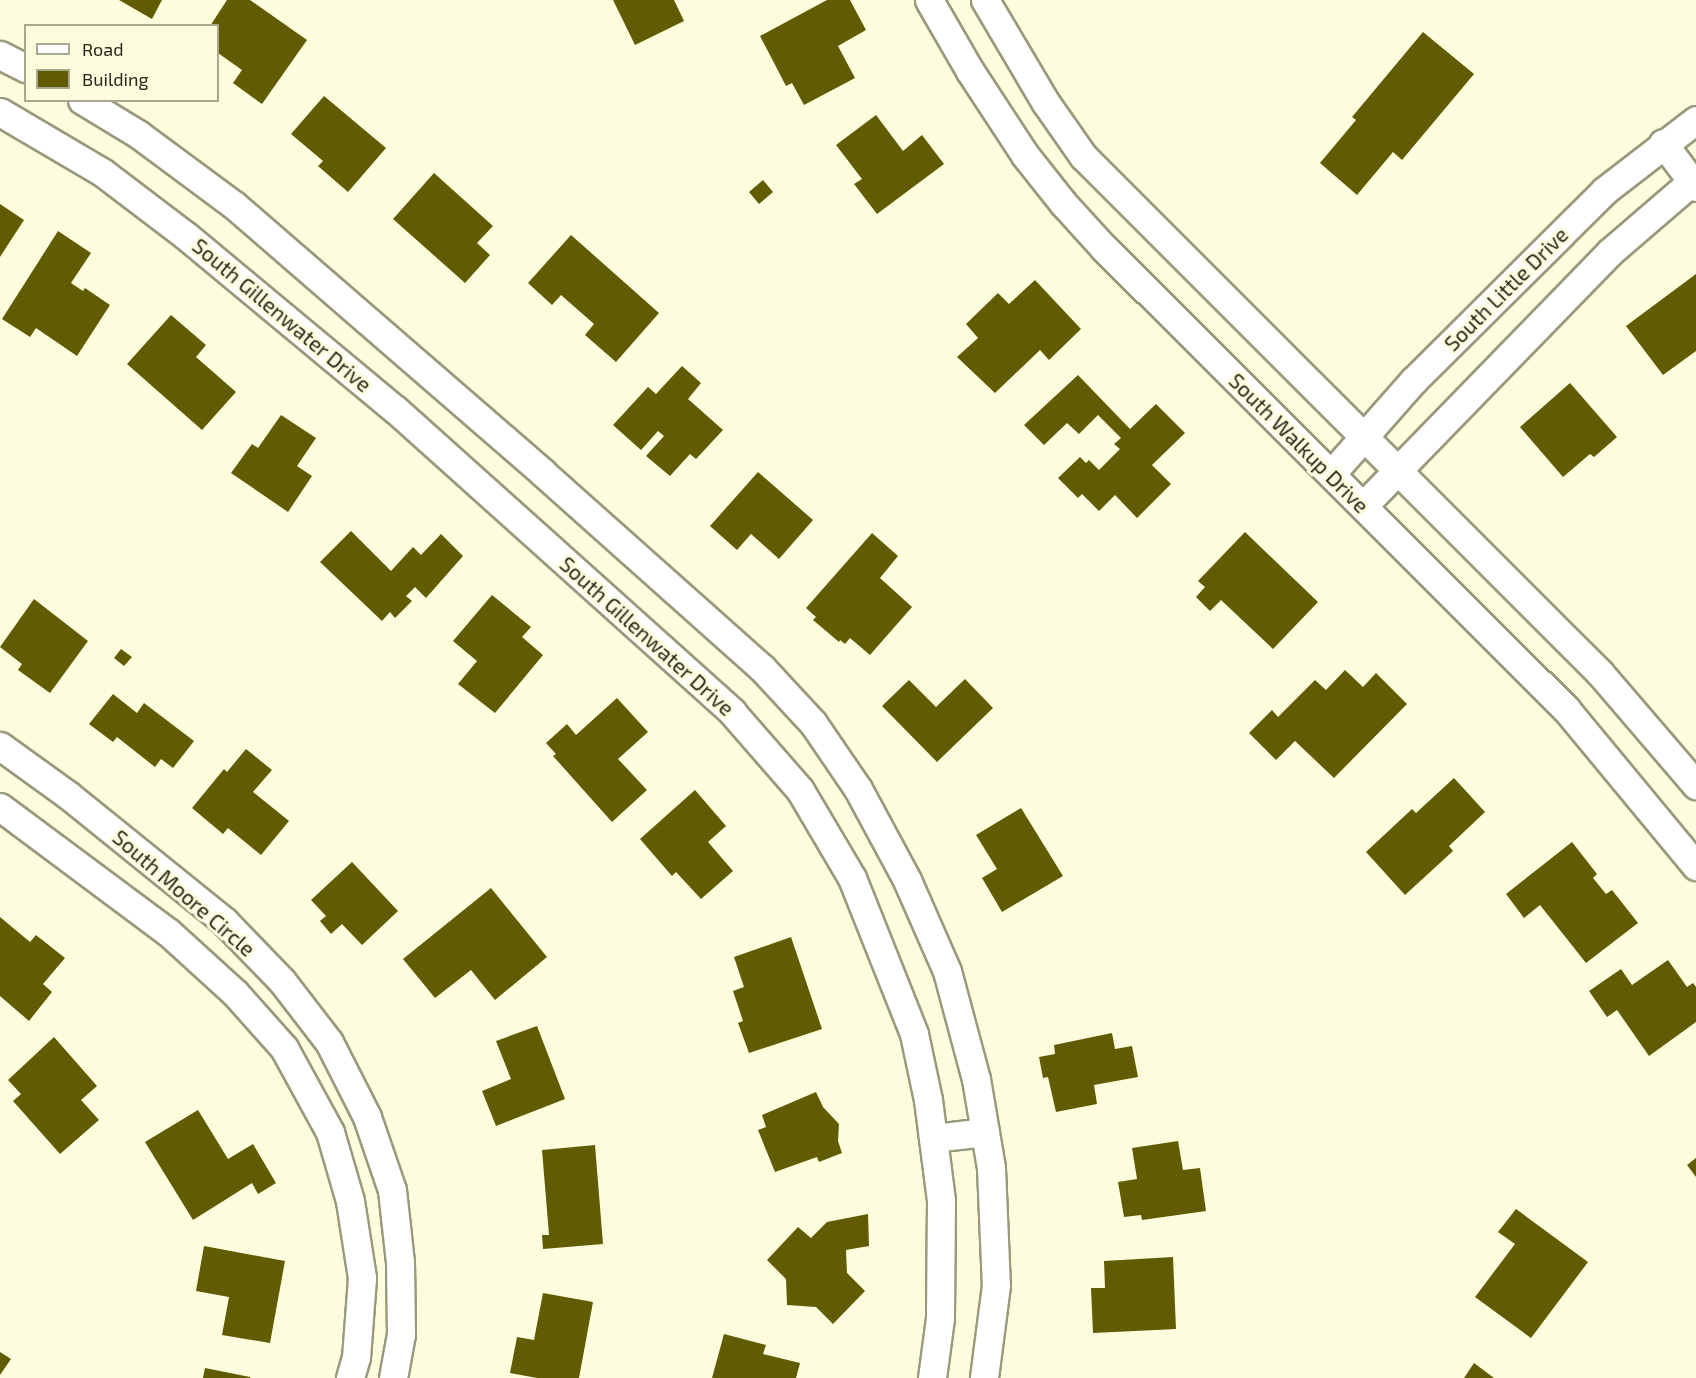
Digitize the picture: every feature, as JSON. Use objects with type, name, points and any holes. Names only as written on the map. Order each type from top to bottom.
[{"type":"street","name":"South Walkup Drive","points":[[929,0],[970,71],[1025,156],[1063,203],[1104,248],[1566,709],[1696,866]]},
{"type":"street","points":[[985,0],[1046,103],[1083,156],[1600,673],[1696,785]]},
{"type":"street","points":[[0,55],[24,67]]},
{"type":"street","points":[[85,102],[138,134],[234,205],[543,473],[753,660],[813,723],[858,789],[901,870],[946,971],[976,1079],[991,1168],[996,1285],[984,1378]]},
{"type":"street","name":"South Gillenwater Drive","points":[[0,112],[102,172],[185,235],[396,410],[732,712],[800,790],[852,878],[914,1034],[933,1138],[941,1200],[940,1318],[932,1378]]},
{"type":"street","name":"South Little Drive","points":[[1331,474],[1414,380],[1604,190],[1696,120]]},
{"type":"street","points":[[1363,506],[1610,252],[1694,182],[1663,143]]},
{"type":"street","name":"South Moore Circle","points":[[0,746],[68,795],[224,921],[282,981],[329,1042],[367,1117],[392,1190],[400,1262],[401,1334],[393,1378]]},
{"type":"street","name":"South Moore Circle","points":[[0,807],[168,932],[235,993],[284,1048],[330,1132],[350,1200],[362,1278],[356,1357],[350,1378]]},
{"type":"street","points":[[933,1138],[985,1132]]},
{"type":"building","points":[[119,0],[162,0],[152,19]]},
{"type":"building","points":[[227,0],[250,0],[307,40],[262,104],[233,83],[242,70],[219,54],[219,24],[211,24]]},
{"type":"building","points":[[613,0],[674,0],[684,21],[635,45]]},
{"type":"building","points":[[827,0],[850,0],[866,30],[838,46],[855,78],[804,105],[792,83],[786,86],[760,36]]},
{"type":"building","points":[[1423,32],[1474,74],[1402,160],[1393,152],[1357,195],[1320,163],[1356,120],[1352,117]]},
{"type":"building","points":[[324,96],[386,148],[348,192],[318,166],[323,161],[291,134]]},
{"type":"building","points":[[876,115],[903,151],[922,135],[944,164],[877,214],[854,184],[862,179],[836,145]]},
{"type":"building","points":[[434,173],[493,226],[477,243],[490,255],[465,283],[393,219]]},
{"type":"building","points":[[763,180],[773,192],[759,204],[749,192]]},
{"type":"building","points":[[0,204],[24,220],[0,257]]},
{"type":"building","points":[[58,231],[91,253],[71,283],[83,291],[85,288],[110,305],[77,356],[36,328],[30,337],[2,319]]},
{"type":"building","points":[[571,235],[659,313],[616,362],[585,335],[594,324],[561,295],[552,305],[528,283]]},
{"type":"building","points":[[1696,274],[1696,351],[1663,375],[1626,326]]},
{"type":"building","points":[[1035,280],[1081,329],[1049,360],[1040,350],[995,393],[957,357],[978,338],[966,324],[998,293],[1009,304]]},
{"type":"building","points":[[171,315],[206,345],[196,357],[236,392],[202,430],[127,364]]},
{"type":"building","points":[[682,366],[701,383],[688,399],[723,430],[696,459],[690,454],[670,476],[646,456],[664,436],[658,431],[641,450],[613,425],[648,387],[656,394]]},
{"type":"building","points":[[1078,375],[1130,429],[1156,404],[1185,433],[1152,465],[1171,484],[1137,518],[1115,495],[1099,511],[1082,494],[1078,498],[1058,478],[1080,457],[1086,463],[1089,460],[1099,470],[1120,449],[1114,444],[1121,438],[1098,415],[1079,434],[1067,423],[1044,445],[1024,425]]},
{"type":"building","points":[[1570,383],[1617,437],[1594,457],[1590,454],[1563,477],[1520,427]]},
{"type":"building","points":[[281,415],[316,438],[297,466],[312,476],[288,512],[231,473],[252,444],[258,448]]},
{"type":"building","points":[[758,472],[813,520],[779,559],[751,534],[737,550],[710,526]]},
{"type":"building","points":[[351,531],[391,571],[413,547],[421,555],[441,534],[463,556],[426,598],[415,587],[406,596],[412,601],[395,618],[390,612],[382,621],[320,562]]},
{"type":"building","points":[[1245,532],[1318,602],[1273,649],[1221,600],[1210,611],[1196,597],[1205,587],[1198,581]]},
{"type":"building","points":[[872,533],[898,556],[880,578],[912,607],[870,655],[850,638],[845,644],[840,640],[839,642],[813,620],[816,617],[806,608]]},
{"type":"building","points":[[492,595],[531,627],[522,637],[543,655],[495,713],[458,684],[477,661],[453,641]]},
{"type":"building","points":[[34,599],[88,641],[50,693],[18,670],[22,664],[0,647]]},
{"type":"building","points":[[121,649],[132,657],[124,666],[114,658]]},
{"type":"building","points":[[1345,670],[1363,687],[1376,673],[1407,704],[1334,778],[1295,741],[1276,760],[1249,733],[1272,710],[1278,717],[1315,680],[1326,690]]},
{"type":"building","points":[[965,679],[993,708],[937,762],[882,706],[909,680],[936,707]]},
{"type":"building","points":[[113,694],[137,713],[144,703],[194,741],[173,768],[161,759],[155,767],[117,737],[113,742],[89,724]]},
{"type":"building","points":[[617,698],[648,732],[618,759],[647,790],[612,822],[553,756],[556,754],[546,743],[567,724],[576,735]]},
{"type":"building","points":[[246,749],[272,770],[253,792],[289,821],[261,855],[228,828],[223,834],[192,808],[224,769],[227,772]]},
{"type":"building","points":[[1454,778],[1485,812],[1449,846],[1453,851],[1405,895],[1366,852],[1412,809],[1416,813]]},
{"type":"building","points":[[695,790],[726,826],[708,842],[733,871],[701,899],[676,872],[672,876],[640,839]]},
{"type":"building","points":[[1021,808],[1063,876],[1002,912],[982,878],[997,869],[976,835]]},
{"type":"building","points":[[1572,842],[1597,874],[1593,878],[1606,894],[1612,890],[1638,923],[1586,963],[1540,905],[1524,918],[1506,894]]},
{"type":"building","points":[[352,862],[398,911],[362,945],[342,924],[331,934],[320,921],[326,916],[311,900]]},
{"type":"building","points":[[491,888],[547,957],[495,1000],[471,970],[435,998],[403,959]]},
{"type":"building","points":[[0,917],[30,942],[36,935],[65,958],[43,984],[52,992],[29,1021],[0,996]]},
{"type":"building","points":[[791,937],[822,1029],[749,1053],[738,1023],[743,1021],[733,991],[744,987],[734,957]]},
{"type":"building","points":[[1668,960],[1687,987],[1693,983],[1696,987],[1696,1022],[1649,1056],[1617,1010],[1607,1017],[1589,991],[1621,969],[1632,985]]},
{"type":"building","points":[[537,1026],[565,1099],[496,1126],[482,1091],[511,1079],[496,1041]]},
{"type":"building","points":[[1112,1033],[1115,1049],[1132,1046],[1138,1077],[1094,1085],[1097,1104],[1056,1112],[1048,1077],[1043,1078],[1039,1057],[1055,1054],[1054,1045]]},
{"type":"building","points":[[54,1037],[97,1086],[81,1100],[99,1120],[60,1154],[13,1101],[21,1094],[8,1080]]},
{"type":"building","points":[[816,1092],[823,1107],[839,1124],[838,1141],[842,1153],[819,1162],[817,1157],[775,1172],[758,1130],[766,1127],[762,1115]]},
{"type":"building","points":[[198,1110],[228,1159],[253,1144],[276,1183],[258,1194],[252,1183],[193,1220],[145,1142]]},
{"type":"building","points":[[1178,1141],[1183,1170],[1200,1168],[1206,1211],[1142,1220],[1141,1215],[1124,1217],[1118,1182],[1137,1179],[1132,1148]]},
{"type":"building","points":[[595,1145],[603,1244],[543,1249],[542,1235],[549,1235],[542,1150]]},
{"type":"building","points":[[1696,1158],[1696,1177],[1687,1165]]},
{"type":"building","points":[[1516,1209],[1588,1262],[1531,1338],[1475,1297],[1515,1244],[1498,1232]]},
{"type":"building","points":[[868,1214],[869,1246],[846,1250],[847,1273],[865,1291],[833,1324],[816,1307],[787,1305],[786,1279],[767,1260],[798,1227],[811,1238],[827,1222]]},
{"type":"building","points":[[204,1246],[285,1261],[270,1343],[222,1335],[229,1297],[196,1291]]},
{"type":"building","points":[[1173,1257],[1176,1329],[1093,1333],[1091,1288],[1105,1288],[1104,1261]]},
{"type":"building","points":[[543,1293],[593,1302],[579,1378],[537,1378],[510,1373],[517,1337],[534,1340]]},
{"type":"building","points":[[724,1334],[766,1345],[763,1354],[800,1363],[796,1378],[712,1378]]},
{"type":"building","points":[[0,1352],[11,1359],[0,1375]]},
{"type":"building","points":[[1474,1363],[1494,1378],[1464,1378]]},
{"type":"building","points":[[205,1368],[250,1377],[250,1378],[203,1378]]}]
